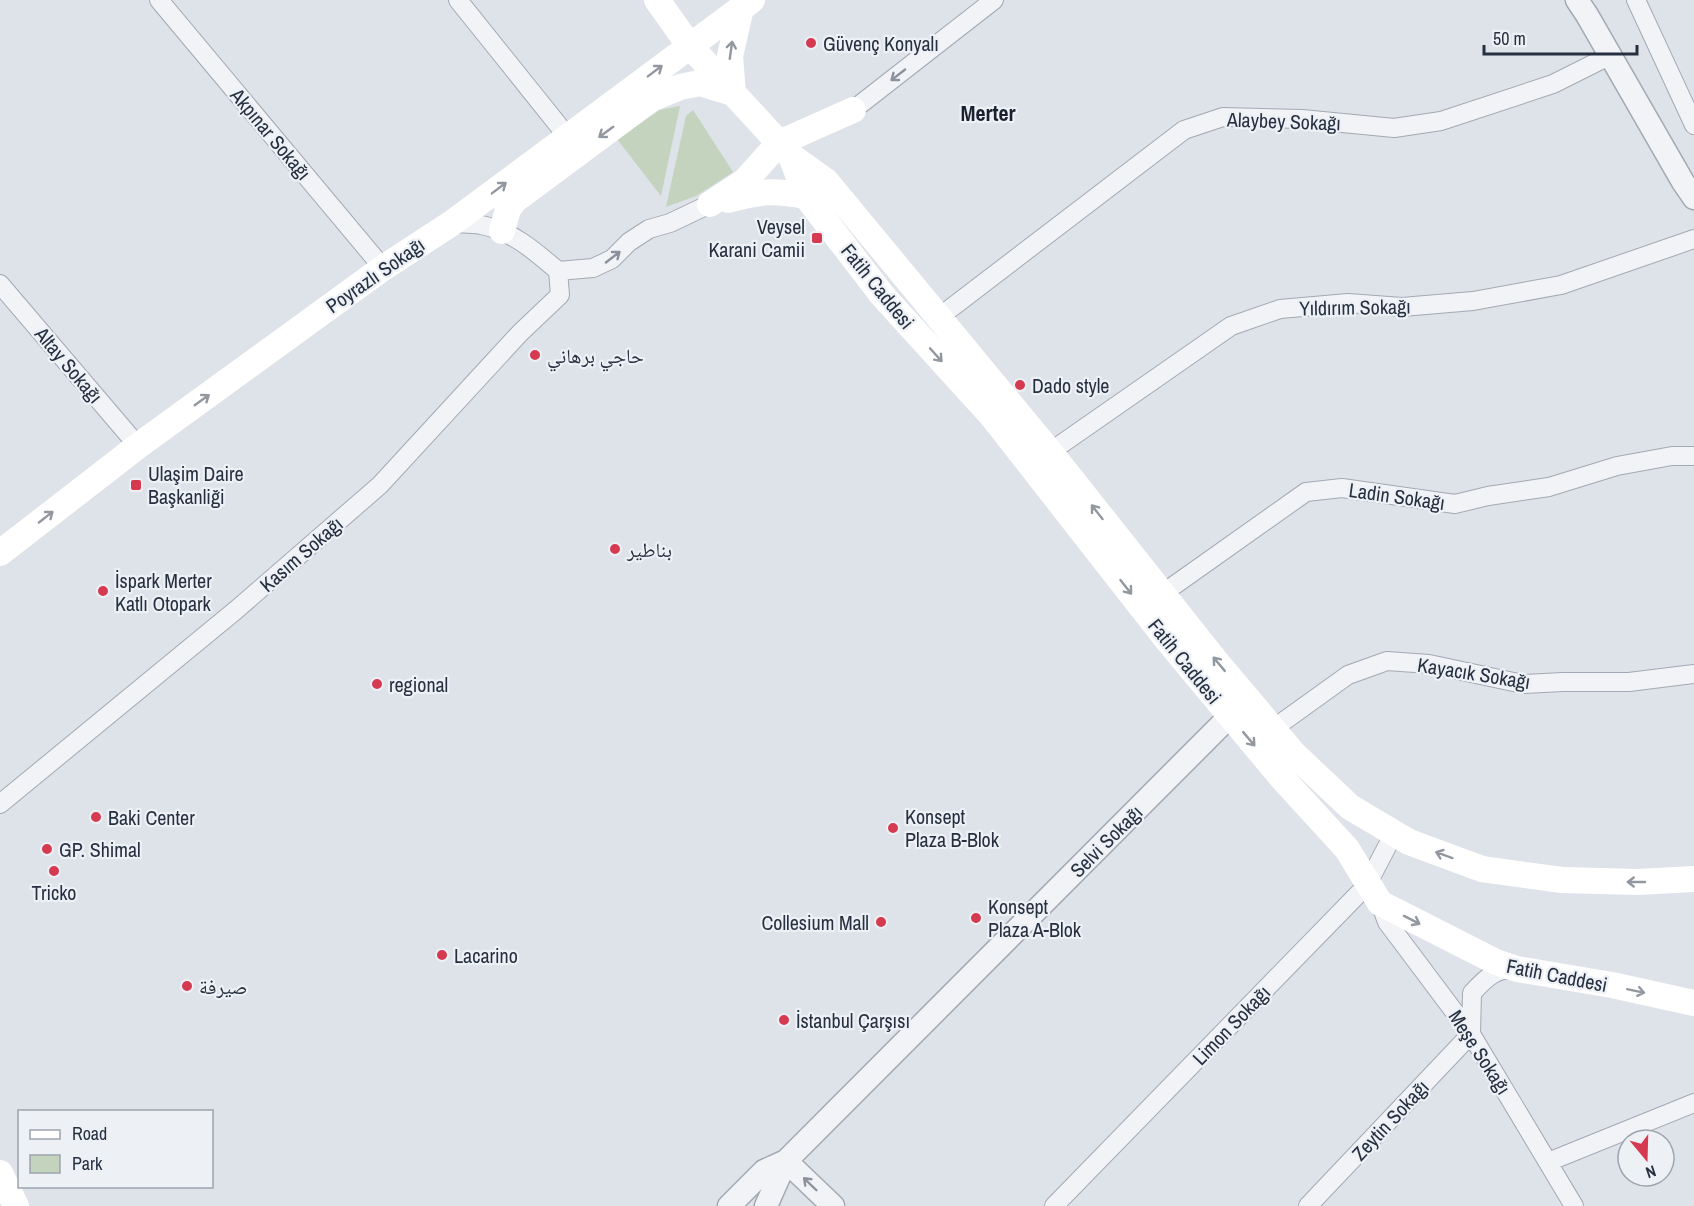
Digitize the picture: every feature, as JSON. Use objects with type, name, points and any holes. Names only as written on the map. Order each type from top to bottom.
[{"type":"main road","name":"Fatih Caddesi","points":[[657,0],[689,45],[733,93],[785,149],[826,182],[1050,452],[1162,594],[1239,708],[1282,778],[1347,849],[1373,894],[1496,963],[1694,1003]]},
{"type":"main road","name":"Poyrazlı Sokağı","points":[[0,553],[138,446],[383,268],[452,223],[747,4]]},
{"type":"main road","points":[[502,231],[508,209],[515,200],[651,99],[680,87],[700,83],[733,93],[730,56],[747,4]]},
{"type":"main road","points":[[710,204],[745,181],[785,149],[853,110]]},
{"type":"main road","name":"Fatih Caddesi","points":[[785,149],[806,196],[882,295],[992,416],[1168,641],[1239,708],[1274,729],[1294,754],[1350,807],[1409,842],[1482,869],[1562,880],[1638,882],[1694,879]]},
{"type":"main road","points":[[710,204],[760,191],[779,191],[806,196]]},
{"type":"main road","points":[[0,1173],[16,1206]]},
{"type":"street","name":"Akpınar Sokağı","points":[[159,0],[383,268]]},
{"type":"street","points":[[458,0],[567,136]]},
{"type":"street","points":[[853,110],[994,0]]},
{"type":"street","points":[[1577,0],[1694,198]]},
{"type":"street","points":[[1636,0],[1694,125]]},
{"type":"street","name":"Alaybey Sokağı","points":[[938,318],[1184,130],[1223,117],[1302,118],[1394,128],[1441,121],[1553,84],[1611,55]]},
{"type":"street","points":[[452,223],[482,225],[502,231],[533,250],[558,271],[593,268],[612,259],[629,242],[649,229],[670,223],[710,204]]},
{"type":"street","name":"Yıldırım Sokağı","points":[[1050,452],[1231,326],[1281,309],[1348,303],[1402,308],[1473,301],[1561,285],[1694,239]]},
{"type":"street","name":"Kasım Sokağı","points":[[0,804],[236,610],[380,485],[520,333],[560,295],[558,271]]},
{"type":"street","name":"Altay Sokağı","points":[[0,285],[138,446]]},
{"type":"street","name":"Ladin Sokağı","points":[[1162,594],[1306,492],[1342,488],[1455,504],[1488,496],[1549,487],[1617,466],[1672,456],[1694,456]]},
{"type":"street","name":"Kayacık Sokağı","points":[[1274,729],[1348,675],[1387,661],[1429,664],[1523,684],[1629,682],[1694,674]]},
{"type":"street","name":"Selvi Sokağı","points":[[786,1161],[1239,708]]},
{"type":"street","name":"Limon Sokağı","points":[[1054,1206],[1373,894],[1394,833]]},
{"type":"street","name":"Meşe Sokağı","points":[[1373,894],[1387,922],[1471,1034],[1548,1162],[1568,1204]]},
{"type":"street","points":[[1471,1034],[1472,993],[1483,981],[1502,968],[1517,969]]},
{"type":"street","name":"Zeytin Sokağı","points":[[1308,1206],[1471,1034]]},
{"type":"street","points":[[1548,1162],[1694,1103]]},
{"type":"street","points":[[743,1201],[764,1171],[786,1161]]},
{"type":"street","points":[[766,1206],[786,1161]]},
{"type":"street","points":[[786,1161],[833,1206]]},
{"type":"green space","points":[[680,106],[661,196],[617,139],[660,110]]},
{"type":"green space","points":[[693,110],[733,172],[696,196],[666,207],[686,116]]},
{"type":"place","name":"Güvenç Konyalı","points":[[811,43]]},
{"type":"place","name":"Veysel Karani Camii","points":[[817,238]]},
{"type":"place","name":"حاجي برهاني","points":[[535,355]]},
{"type":"place","name":"Dado style","points":[[1020,385]]},
{"type":"place","name":"Ulaşim Daire Başkanliği","points":[[136,485]]},
{"type":"place","name":"بناطير","points":[[615,549]]},
{"type":"place","name":"İspark Merter Katlı Otopark","points":[[103,591]]},
{"type":"place","name":"regional","points":[[377,684]]},
{"type":"place","name":"Baki Center","points":[[96,817]]},
{"type":"place","name":"Konsept Plaza B-Blok","points":[[893,828]]},
{"type":"place","name":"GP. Shimal","points":[[47,849]]},
{"type":"place","name":"Tricko","points":[[54,871]]},
{"type":"place","name":"Konsept Plaza A-Blok","points":[[976,918]]},
{"type":"place","name":"Collesium Mall","points":[[881,922]]},
{"type":"place","name":"Lacarino","points":[[442,955]]},
{"type":"place","name":"صيرفة","points":[[187,986]]},
{"type":"place","name":"İstanbul Çarşısı","points":[[784,1020]]},
{"type":"district","name":"Merter","points":[[988,113]]}]
